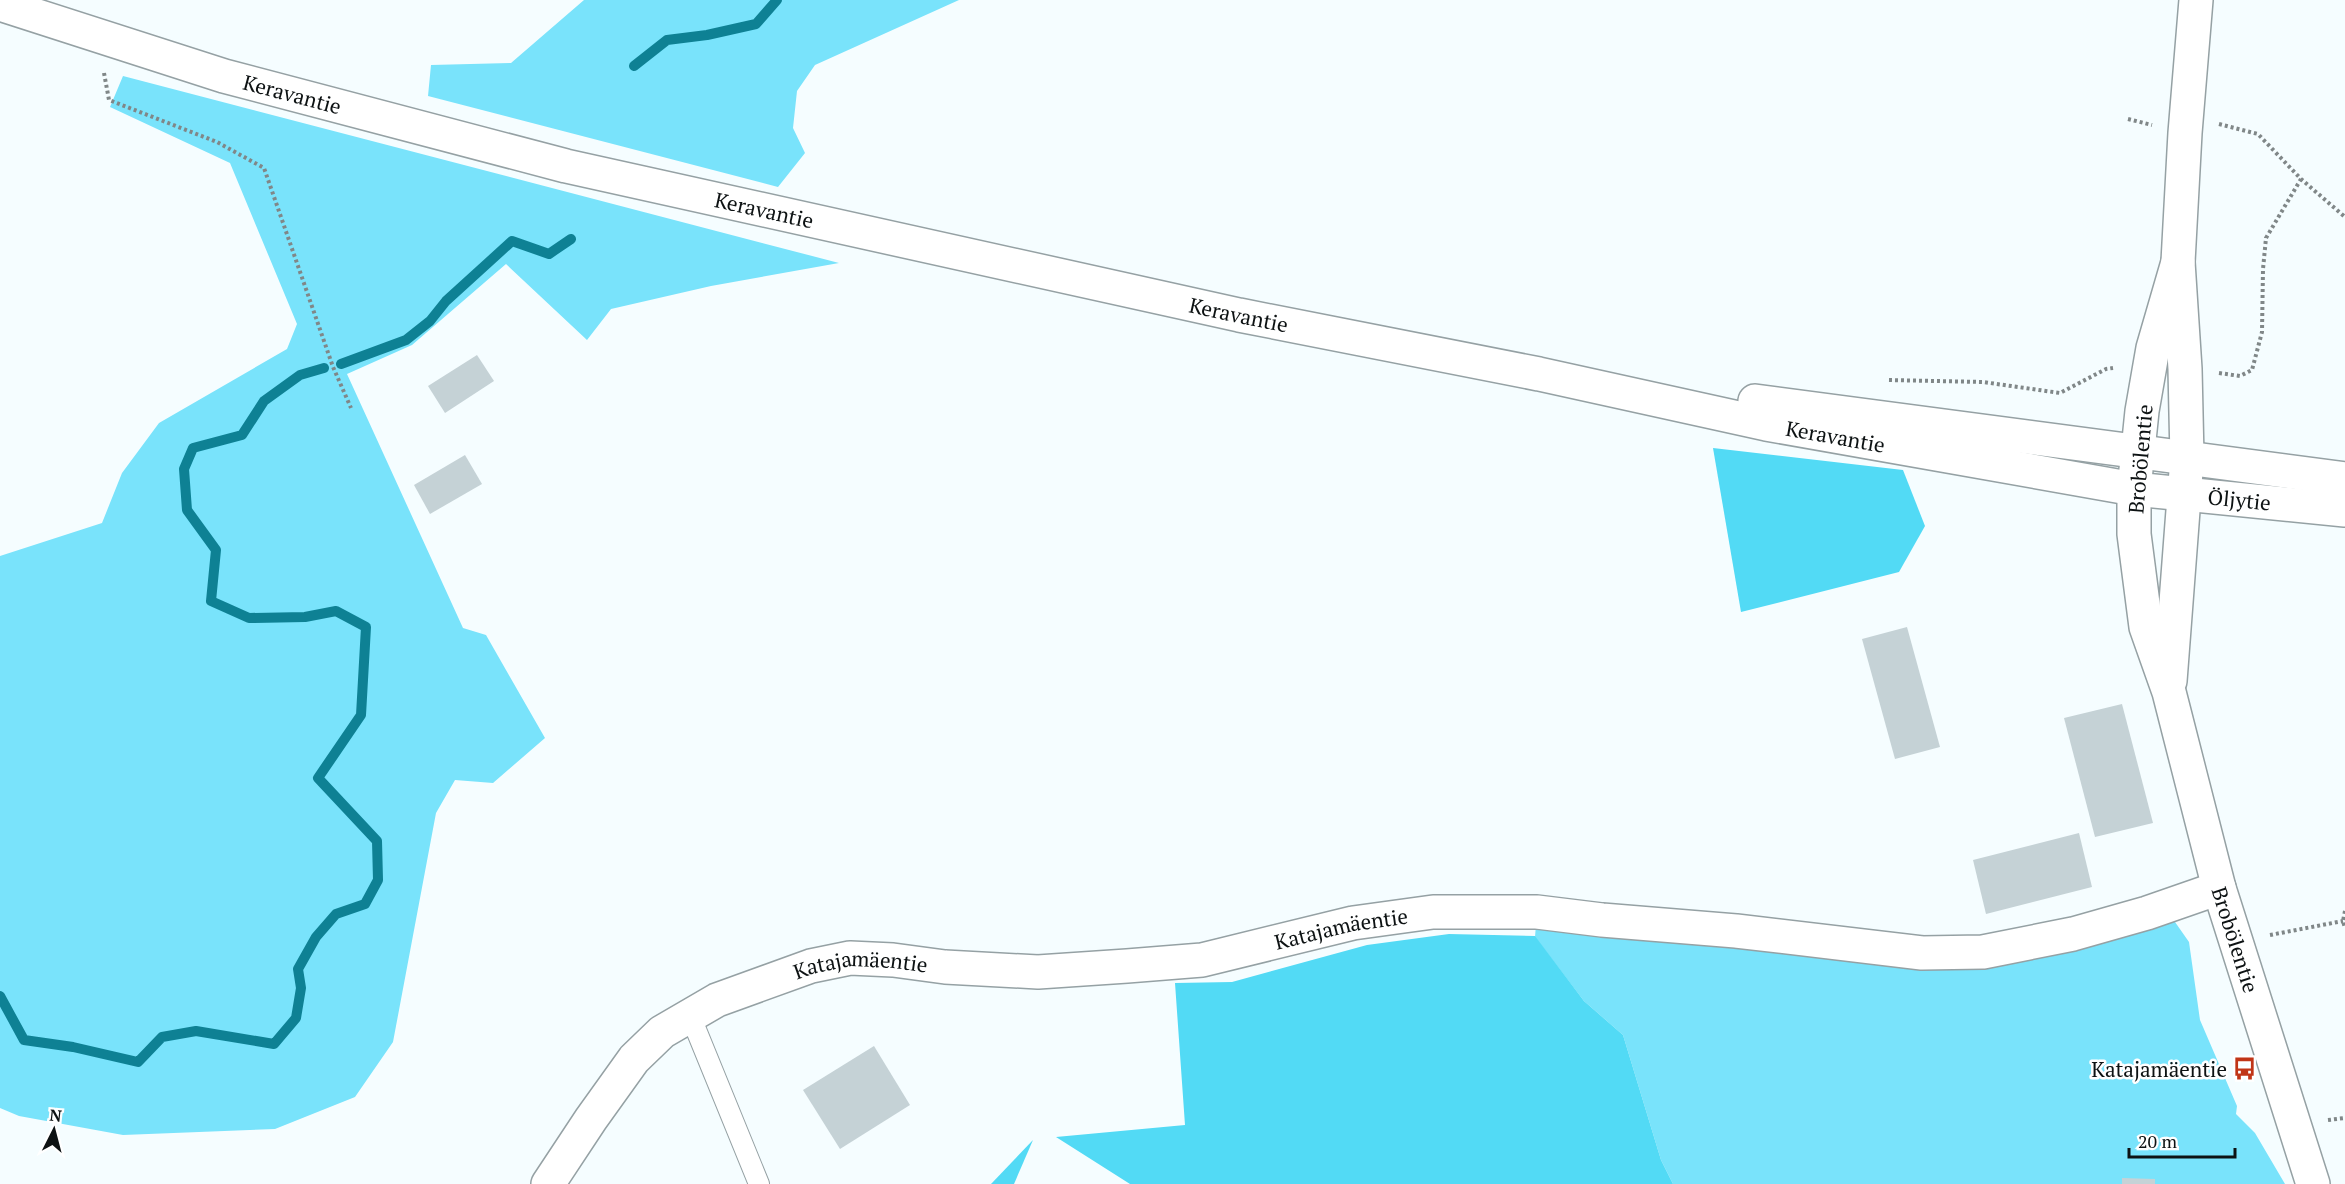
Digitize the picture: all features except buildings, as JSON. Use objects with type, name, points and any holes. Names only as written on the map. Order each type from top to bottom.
[{"type":"street","name":"Brobölentie","points":[[2169,692],[2187,458],[2185,369],[2178,262],[2185,133],[2196,0]]},
{"type":"street","name":"Keravantie","points":[[0,4],[224,76],[566,166],[1239,315],[1539,374],[1766,424],[2134,489]]},
{"type":"street","name":"Brobölentie","points":[[2178,262],[2153,348],[2142,411],[2134,489],[2134,534],[2146,627],[2169,692],[2235,942],[2313,1184]]},
{"type":"street","name":"Keravantie","points":[[1539,374],[2138,452]]},
{"type":"street","name":"Öljytie","points":[[2138,452],[2345,479]]},
{"type":"street","name":"Öljytie","points":[[2134,489],[2345,510]]},
{"type":"street","name":"Katajamäentie","points":[[548,1184],[634,1059],[662,1032],[717,1000],[811,966],[850,958],[893,960],[945,967],[1038,972],[1127,966],[1202,960],[1353,923],[1433,912],[1537,912],[1922,952],[1983,952],[2073,934],[2147,913],[2219,888]]},
{"type":"lane","points":[[690,1015],[759,1184]]},
{"type":"path","points":[[108,39],[104,70],[109,100],[217,142],[264,168],[333,368],[351,408]]},
{"type":"path","points":[[2258,134],[2301,179],[2345,218]]},
{"type":"path","points":[[2345,911],[2343,921],[2345,928]]},
{"type":"path","points":[[2235,942],[2343,921]]},
{"type":"shaded area","points":[[584,0],[959,0],[815,65],[797,91],[793,128],[805,153],[778,187],[428,96],[431,65],[511,63]]},
{"type":"shaded area","points":[[123,76],[839,263],[711,286],[611,309],[587,340],[506,264],[412,345],[347,374],[463,628],[486,635],[545,738],[493,783],[455,780],[436,813],[393,1042],[355,1097],[275,1129],[123,1135],[19,1116],[0,1108],[0,556],[102,523],[122,473],[159,423],[287,349],[297,324],[230,163],[110,107]]},
{"type":"shaded area","points":[[1713,448],[1903,470],[1925,526],[1899,572],[1741,612]]},
{"type":"shaded area","points":[[1537,912],[1922,953],[2147,913],[2175,922],[2189,942],[2200,1020],[2237,1106],[2236,1114],[2255,1133],[2285,1184],[1673,1184],[1661,1160],[1623,1035],[1584,1001],[1535,937]]},
{"type":"shaded area","points":[[1449,934],[1535,936],[1584,1001],[1623,1035],[1661,1160],[1673,1184],[1130,1184],[1056,1137],[1185,1125],[1175,983],[1232,982],[1367,945]]},
{"type":"shaded area","points":[[1033,1140],[1014,1184],[991,1184]]},
{"type":"waterway","points":[[634,66],[667,40],[707,35],[756,24],[777,0]]},
{"type":"waterway","points":[[341,364],[406,340],[430,321],[446,301],[512,241],[549,254],[571,239]]},
{"type":"waterway","points":[[0,996],[24,1040],[73,1047],[138,1062],[162,1037],[196,1031],[274,1044],[296,1018],[301,988],[298,969],[316,937],[336,914],[365,904],[378,880],[377,841],[318,778],[361,715],[366,627],[336,611],[305,617],[249,618],[211,601],[216,550],[187,510],[184,469],[193,448],[242,435],[264,401],[300,375],[324,368]]},
{"type":"place","name":"Katajamäentie","points":[[2245,1069]]}]
